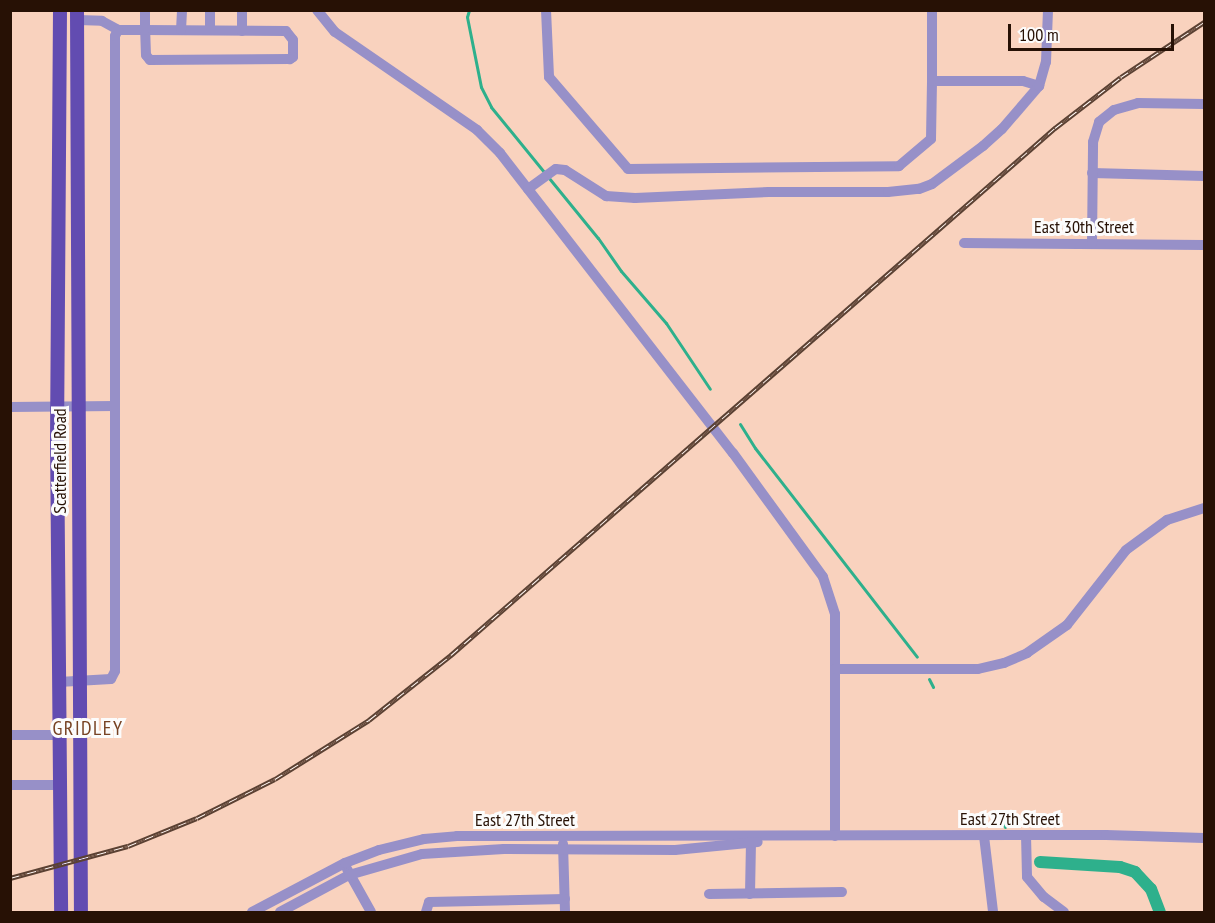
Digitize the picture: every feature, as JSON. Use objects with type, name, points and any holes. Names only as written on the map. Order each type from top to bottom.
[{"type":"main road","name":"Scatterfield Road","points":[[60,10],[57,407],[61,912]]},
{"type":"main road","name":"Scatterfield Road","points":[[77,15],[81,912]]},
{"type":"street","points":[[77,15],[102,21],[118,30],[145,30],[181,30],[210,30],[286,31],[293,40],[293,57],[290,59],[150,60],[146,55],[145,30],[145,10]]},
{"type":"street","points":[[181,30],[182,10]]},
{"type":"street","points":[[210,10],[210,30]]},
{"type":"street","points":[[242,10],[242,31]]},
{"type":"street","points":[[546,10],[549,76],[628,169],[899,166],[931,139],[932,10]]},
{"type":"street","points":[[528,189],[547,175],[565,170],[606,196],[635,198],[769,192],[888,192],[919,189],[932,184],[983,146],[1002,129],[1039,86],[1046,62],[1048,10]]},
{"type":"street","points":[[320,11],[335,32],[477,130],[500,153],[733,453],[823,577],[835,614],[835,836]]},
{"type":"street","points":[[59,682],[111,679],[115,671],[115,36],[118,30]]},
{"type":"street","points":[[932,81],[1023,81],[1039,86]]},
{"type":"street","points":[[1092,244],[1094,134],[1106,114],[1138,103],[1204,104]]},
{"type":"street","points":[[1092,173],[1204,176]]},
{"type":"street","name":"East 30th Street","points":[[964,243],[1204,245]]},
{"type":"street","points":[[10,407],[115,406]]},
{"type":"street","points":[[835,669],[978,669],[1004,663],[1027,654],[1067,625],[1126,550],[1167,520],[1204,508]]},
{"type":"street","points":[[10,735],[59,735]]},
{"type":"street","points":[[10,785],[60,785]]},
{"type":"street","points":[[1026,835],[1028,877],[1044,897],[1064,912]]},
{"type":"street","name":"East 27th Street","points":[[252,912],[345,863],[379,850],[424,839],[457,836],[1026,835],[1204,838]]},
{"type":"street","name":"East 27th Street","points":[[280,912],[349,875],[422,854],[457,850],[675,850],[815,836]]},
{"type":"street","points":[[984,836],[993,912]]},
{"type":"street","points":[[563,837],[565,912]]},
{"type":"street","points":[[750,894],[751,843]]},
{"type":"street","points":[[345,863],[349,875],[370,912]]},
{"type":"street","points":[[709,894],[842,892]]},
{"type":"street","points":[[426,912],[429,902],[565,899]]},
{"type":"waterway","points":[[469,10],[467,17],[481,87],[491,107],[598,238],[621,271],[666,323],[710,389]]},
{"type":"waterway","points":[[740,424],[755,448],[917,657]]},
{"type":"waterway","points":[[929,679],[933,687]]},
{"type":"waterway","points":[[1001,820],[1005,827]]},
{"type":"waterway","points":[[1040,862],[1120,867],[1135,872],[1151,889],[1160,912]]},
{"type":"railway","points":[[10,878],[128,846],[197,818],[275,779],[369,720],[451,655],[1055,128],[1121,77],[1204,22]]},
{"type":"district","name":"GRIDLEY","points":[[88,728]]}]
